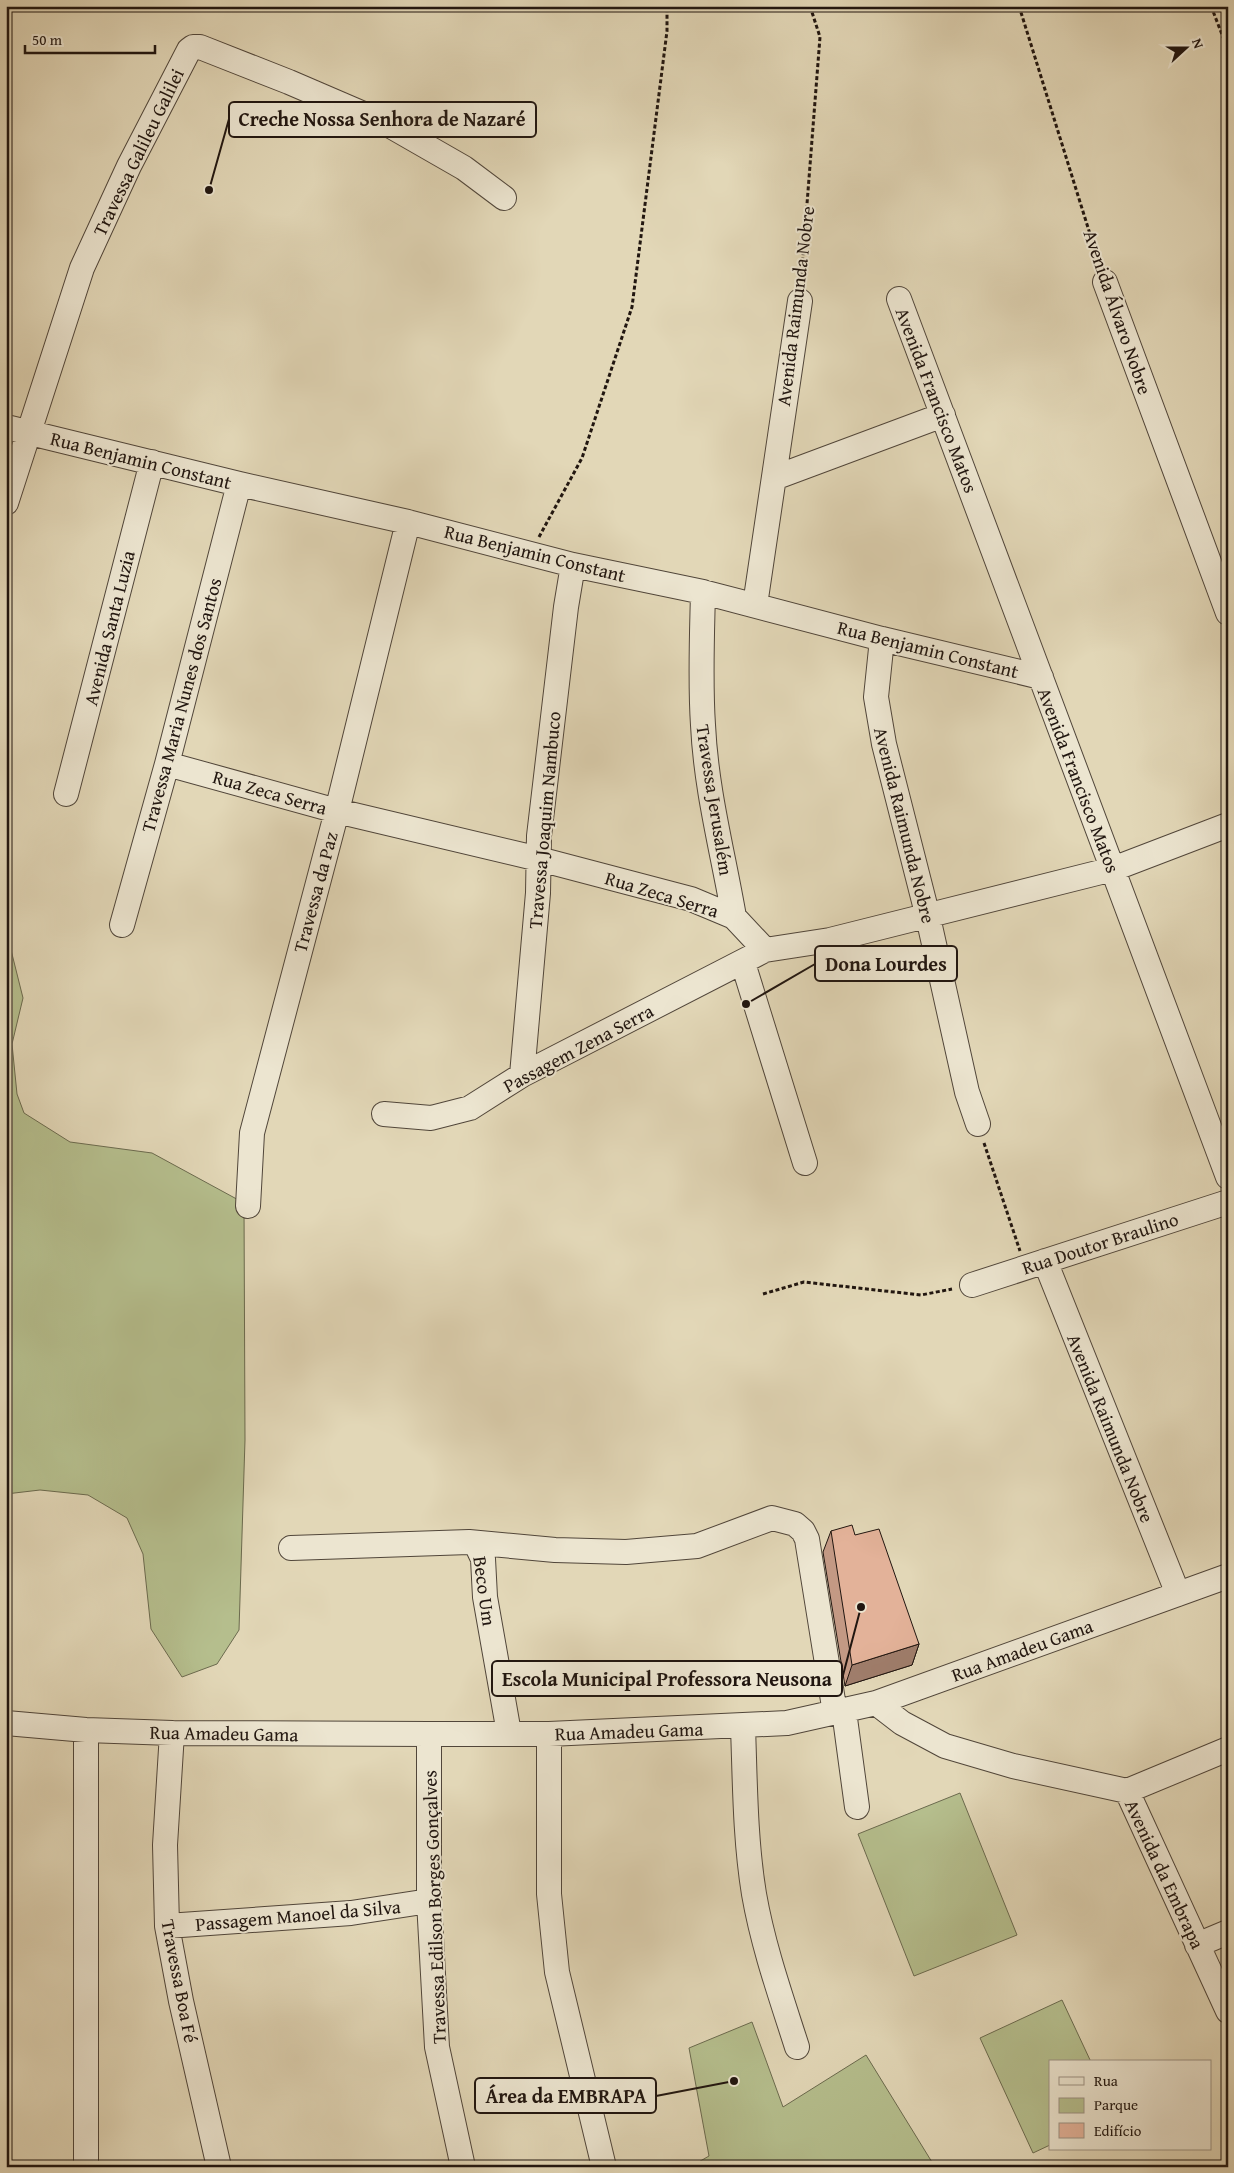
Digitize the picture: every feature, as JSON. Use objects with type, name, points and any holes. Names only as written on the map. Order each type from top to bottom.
[{"type":"street","name":"Travessa Galileu Galilei","points":[[6,503],[14,432],[103,219],[192,47],[200,47],[289,82],[389,125],[464,168],[504,198]]},
{"type":"street","name":"Avenida Álvaro Nobre","points":[[1105,282],[1228,613]]},
{"type":"street","name":"Avenida Francisco Matos","points":[[899,299],[1228,1177]]},
{"type":"street","name":"Avenida Raimunda Nobre","points":[[755,605],[800,301]]},
{"type":"street","points":[[774,478],[943,414]]},
{"type":"street","name":"Rua Benjamin Constant","points":[[14,432],[408,522],[573,565],[703,592],[1041,677]]},
{"type":"street","name":"Avenida Santa Luzia","points":[[66,794],[152,462]]},
{"type":"street","name":"Travessa Maria Nunes dos Santos","points":[[122,925],[168,764],[239,484]]},
{"type":"street","name":"Travessa da Paz","points":[[248,1206],[252,1132],[337,811],[408,522]]},
{"type":"street","name":"Travessa Joaquim Nambuco","points":[[522,1075],[539,859],[539,836],[566,607],[573,565]]},
{"type":"street","name":"Travessa Jerusalém","points":[[703,592],[701,670],[703,726],[715,817],[734,917]]},
{"type":"street","name":"Avenida Raimunda Nobre","points":[[882,638],[876,690],[877,709],[888,762],[928,917],[967,1092],[978,1124]]},
{"type":"street","name":"Rua Zeca Serra","points":[[168,764],[337,811],[539,859],[691,899],[714,907],[734,917],[765,950]]},
{"type":"street","points":[[765,950],[830,940],[928,917],[1113,869],[1228,825]]},
{"type":"street","name":"Passagem Zena Serra","points":[[384,1114],[431,1118],[470,1108],[522,1075],[765,950]]},
{"type":"street","points":[[743,963],[805,1163]]},
{"type":"street","name":"Rua Doutor Braulino","points":[[972,1285],[1228,1202]]},
{"type":"street","name":"Avenida Raimunda Nobre","points":[[1035,1265],[1178,1594]]},
{"type":"street","points":[[469,1542],[555,1550],[626,1552],[697,1546],[772,1518],[795,1524],[803,1531],[807,1539],[857,1807]]},
{"type":"street","name":"Beco Um","points":[[291,1548],[469,1542],[476,1544],[483,1559],[485,1598],[509,1733]]},
{"type":"street","name":"Rua Amadeu Gama","points":[[6,1723],[86,1730],[172,1733],[549,1734],[743,1727],[786,1723],[876,1703],[1228,1576]]},
{"type":"street","points":[[876,1703],[902,1723],[944,1746],[1013,1766],[1127,1791],[1228,1749]]},
{"type":"street","points":[[743,1727],[748,1834],[754,1894],[769,1959],[797,2048]]},
{"type":"street","points":[[86,1730],[86,2167]]},
{"type":"street","name":"Travessa Boa Fé","points":[[172,1733],[165,1845],[167,1926],[181,2002],[219,2167]]},
{"type":"street","name":"Travessa Edilson Borges Gonçalves","points":[[429,1734],[430,1901],[437,2047],[462,2167]]},
{"type":"street","points":[[549,1734],[549,1894],[555,1955],[563,1999],[604,2167]]},
{"type":"street","name":"Avenida da Embrapa","points":[[1127,1791],[1228,2012]]},
{"type":"street","name":"Passagem Manoel da Silva","points":[[167,1926],[351,1913],[430,1901]]},
{"type":"street","points":[[1198,1945],[1228,1932]]},
{"type":"path","points":[[530,554],[582,458],[632,307],[667,31],[667,6]]},
{"type":"path","name":"Avenida Raimunda Nobre","points":[[800,301],[820,37],[810,6]]},
{"type":"path","name":"Avenida Álvaro Nobre","points":[[1019,6],[1105,282]]},
{"type":"path","points":[[1211,6],[1228,50]]},
{"type":"path","points":[[978,1124],[1035,1265]]},
{"type":"path","points":[[763,1294],[804,1282],[921,1295],[972,1285]]},
{"type":"green space","points":[[6,942],[10,946],[23,998],[12,1044],[17,1094],[24,1113],[70,1142],[152,1153],[244,1203],[245,1440],[239,1630],[217,1664],[182,1677],[151,1629],[143,1554],[127,1518],[88,1495],[40,1490],[6,1494]]},
{"type":"green space","points":[[960,1793],[1017,1935],[914,1976],[858,1834]]},
{"type":"green space","points":[[1062,2000],[1090,2060],[1049,2060],[1049,2145],[1033,2153],[980,2038]]},
{"type":"green space","points":[[752,2022],[783,2107],[866,2055],[935,2167],[690,2167],[709,2156],[689,2048]]},
{"type":"building","points":[[852,1525],[855,1535],[879,1529],[919,1644],[852,1665],[831,1531]]},
{"type":"place","name":"Creche Nossa Senhora de Nazaré","points":[[209,190]]},
{"type":"place","name":"Dona Lourdes","points":[[746,1004]]},
{"type":"place","name":"Escola Municipal Professora Neusona","points":[[861,1607]]},
{"type":"place","name":"Área da EMBRAPA","points":[[734,2081]]}]
